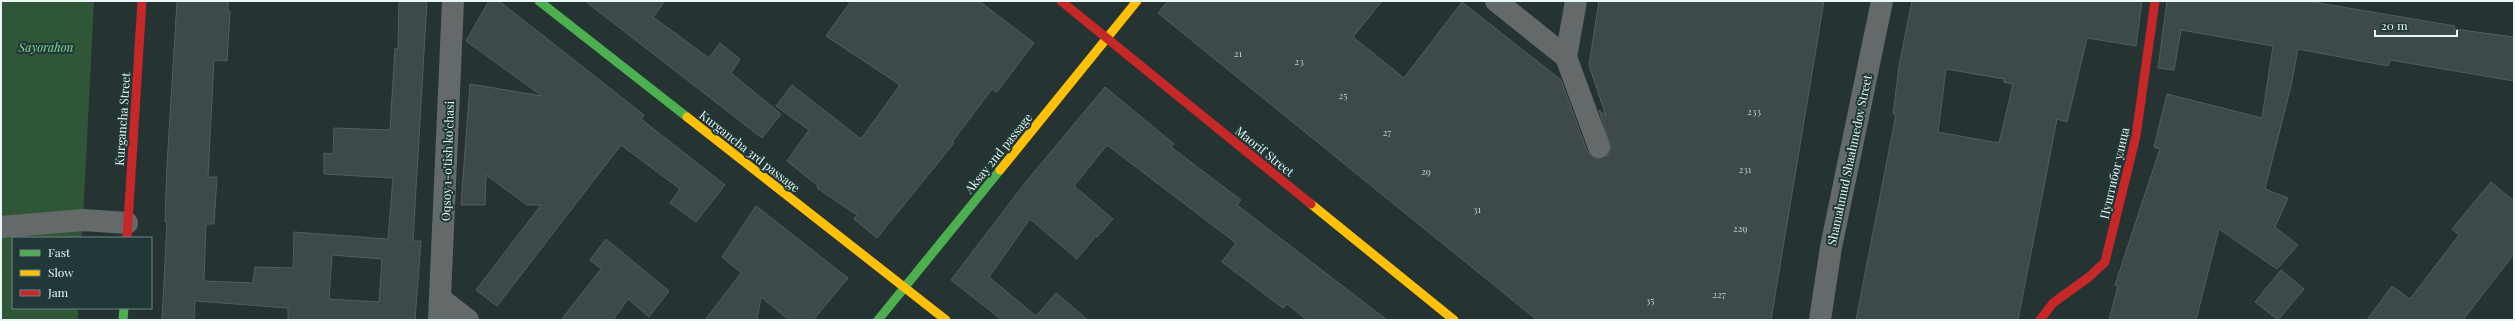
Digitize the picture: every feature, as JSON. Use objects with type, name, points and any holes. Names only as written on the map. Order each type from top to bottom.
[{"type":"street","name":"Kurgancha Street","points":[[127,231],[142,1]]},
{"type":"street","name":"Oqsoy 1-o'tish ko'chasi","points":[[439,320],[453,1]]},
{"type":"street","name":"Kurgancha 3rd passage","points":[[539,1],[946,320]]},
{"type":"street","name":"Maorif Street","points":[[1061,1],[1454,320]]},
{"type":"street","name":"Aksay 2nd passage","points":[[878,320],[1136,1]]},
{"type":"street","points":[[1496,1],[1566,57]]},
{"type":"street","points":[[1576,1],[1566,57],[1599,147]]},
{"type":"street","name":"Shamahmud Shaahmedov Street","points":[[1820,320],[1831,247],[1882,1]]},
{"type":"street","name":"Пуштибог улица","points":[[2040,320],[2046,307],[2096,274],[2105,262],[2136,136],[2155,1]]},
{"type":"street","points":[[1,227],[83,220],[127,231]]},
{"type":"street","points":[[441,299],[468,320]]},
{"type":"street","points":[[123,320],[124,309]]},
{"type":"green space","name":"Sayorahon","points":[[1,1],[94,1],[82,237],[12,237],[12,309],[78,309],[78,320],[1,320]]},
{"type":"building","points":[[177,1],[228,1],[228,11],[230,12],[227,61],[214,60],[208,177],[217,177],[214,224],[206,224],[204,281],[253,283],[255,267],[293,268],[294,232],[388,239],[393,178],[324,174],[324,153],[333,154],[334,128],[390,130],[395,48],[398,49],[399,1],[427,1],[413,241],[421,241],[415,320],[288,320],[288,308],[195,301],[194,320],[162,320],[167,222],[165,222]],"holes":[[[332,255],[382,259],[379,302],[329,299]]]},
{"type":"building","points":[[489,1],[499,1],[644,115],[641,119],[725,185],[696,222],[670,203],[680,189],[621,145],[497,306],[476,290],[541,205],[527,205],[486,175],[485,205],[461,205],[470,84],[542,96],[466,41]]},
{"type":"building","points":[[585,1],[665,1],[653,17],[709,58],[720,43],[740,59],[731,73],[781,114],[762,138]]},
{"type":"building","points":[[851,1],[979,1],[1034,43],[997,92],[992,89],[952,142],[954,143],[877,238],[854,219],[857,215],[817,188],[818,186],[787,161],[809,130],[776,106],[792,85],[861,139],[900,85],[826,36]]},
{"type":"building","points":[[1168,1],[1382,1],[1353,37],[1404,78],[1462,2],[1561,80],[1587,151],[1597,159],[1608,155],[1611,149],[1599,110],[1606,116],[1589,65],[1599,1],[1824,1],[1771,320],[1537,320],[1158,13]]},
{"type":"building","points":[[1912,1],[2142,1],[2136,46],[2087,38],[2067,122],[2057,119],[2018,320],[1856,320],[1896,114],[1893,114],[1899,66]],"holes":[[[1946,69],[2004,79],[2004,82],[2013,84],[1999,143],[1938,132]]]},
{"type":"building","points":[[2167,1],[2307,1],[2455,26],[2454,29],[2514,37],[2514,81],[2390,60],[2388,66],[2298,49],[2291,86],[2265,189],[2288,198],[2275,227],[2298,245],[2277,269],[2219,229],[2196,320],[2109,320],[2118,286],[2115,285],[2160,149],[2154,147],[2167,94],[2262,118],[2273,46],[2181,30],[2174,70],[2158,68]]},
{"type":"building","points":[[1105,87],[1174,144],[1171,147],[1241,200],[1237,205],[1387,320],[1307,320],[1287,304],[1283,308],[1222,262],[1236,243],[1107,145],[1074,186],[1113,219],[1097,237],[1096,236],[1077,259],[1030,219],[989,277],[1036,316],[1056,293],[1088,320],[1002,320],[951,280],[1025,183]]},
{"type":"building","points":[[2491,182],[2514,201],[2514,254],[2463,320],[2367,320],[2392,286],[2410,299],[2459,235],[2452,229]]},
{"type":"building","points":[[756,206],[848,278],[813,320],[789,320],[761,297],[757,320],[705,320],[741,273],[722,257]]},
{"type":"building","points":[[606,239],[669,291],[649,317],[628,299],[613,320],[561,320],[601,269],[590,260]]},
{"type":"building","points":[[2281,270],[2304,289],[2278,320],[2255,302]]},
{"type":"traffic: fast","points":[[539,1],[687,117]]},
{"type":"traffic: fast","points":[[878,320],[1000,170]]},
{"type":"traffic: fast","points":[[123,320],[124,309]]},
{"type":"traffic: slow","points":[[1000,170],[1137,1]]},
{"type":"traffic: slow","points":[[687,117],[946,320]]},
{"type":"traffic: slow","points":[[1311,204],[1454,320]]},
{"type":"traffic: jam","points":[[127,237],[142,1]]},
{"type":"traffic: jam","points":[[1061,1],[1311,204]]},
{"type":"traffic: jam","points":[[2040,320],[2053,303],[2089,277],[2105,262],[2136,136],[2155,1]]}]
